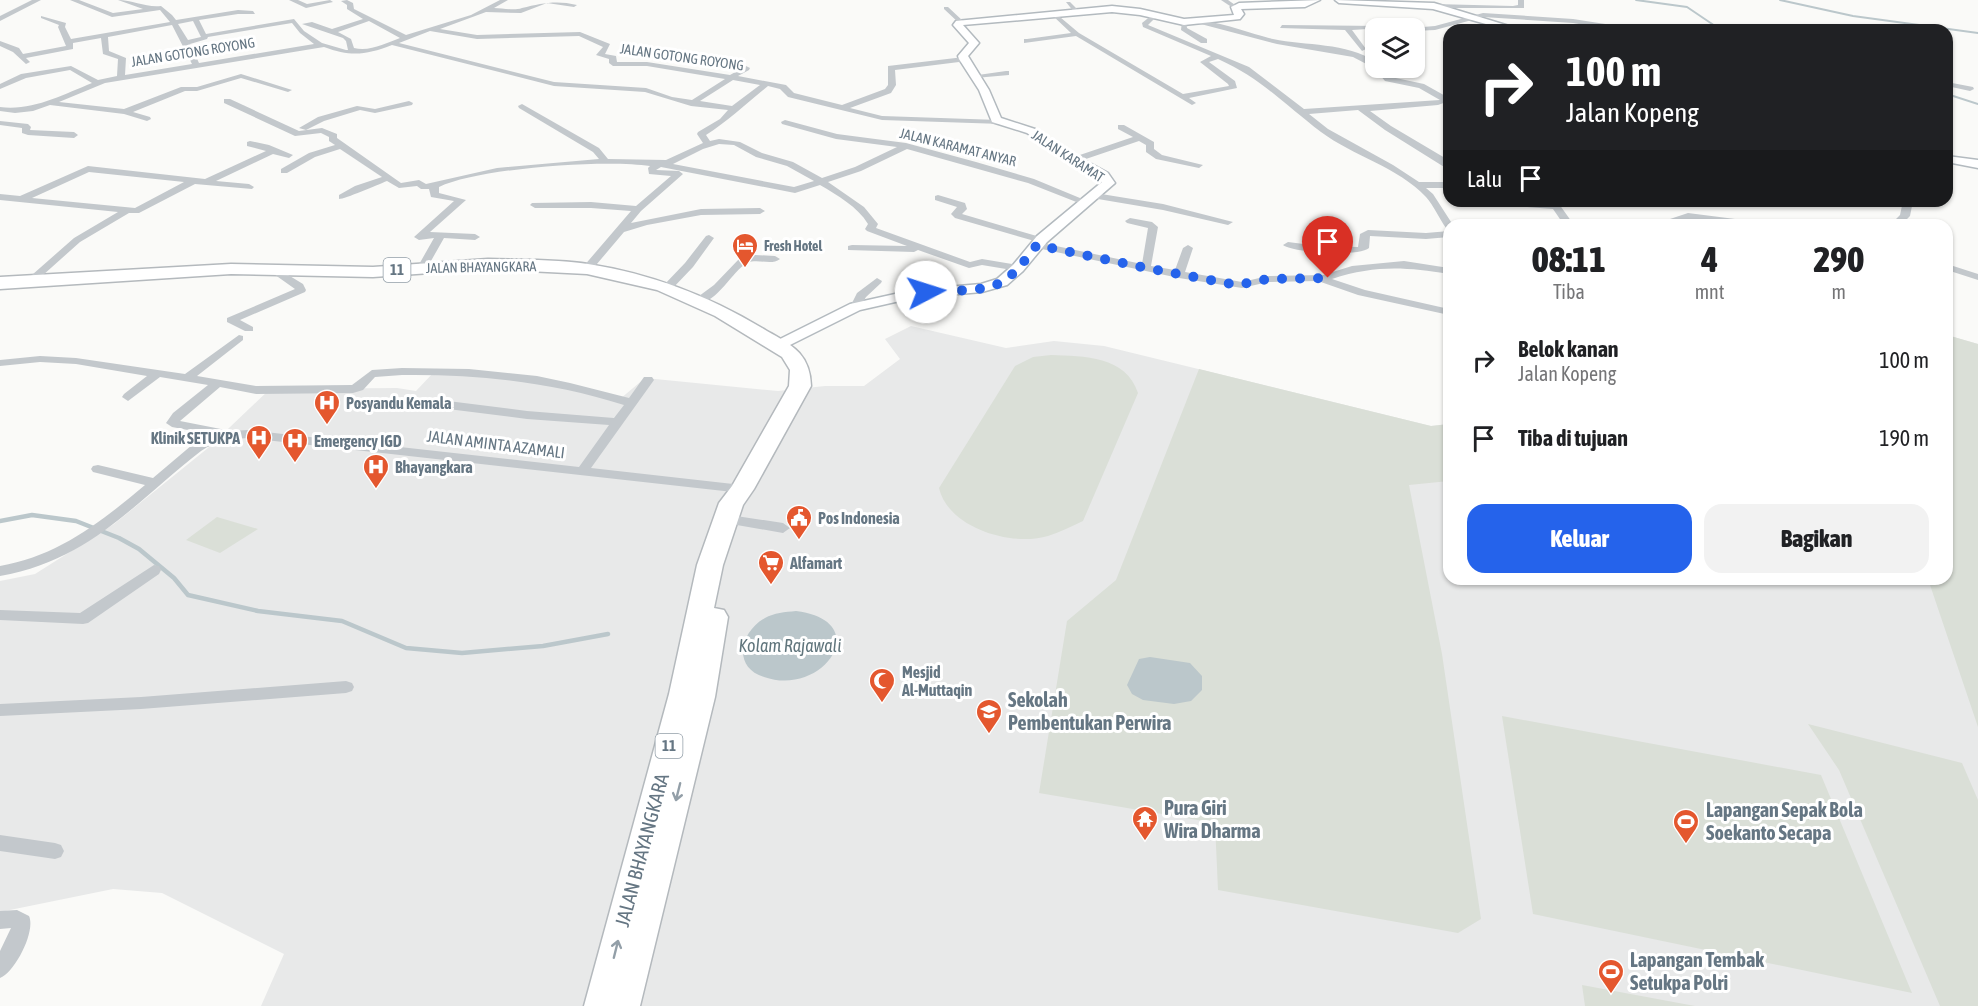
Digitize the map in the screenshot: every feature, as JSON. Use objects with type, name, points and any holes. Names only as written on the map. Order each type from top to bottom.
[{"type":"highway","name":"JALAN BHAYANGKARA","points":[[0,283],[203,270],[373,272],[488,264],[587,269],[667,288],[699,301],[790,353],[800,370],[800,386],[742,489],[731,503],[710,565],[683,694],[602,1006]]},
{"type":"highway","name":"JALAN BHAYANGKARA","points":[[622,1006],[701,697],[721,584],[741,505],[742,489]]},
{"type":"street","points":[[0,19],[38,0]]},
{"type":"street","points":[[73,0],[112,15],[149,8]]},
{"type":"street","points":[[121,0],[149,8],[163,9],[186,43],[197,66]]},
{"type":"street","points":[[292,0],[306,6],[330,2]]},
{"type":"street","points":[[434,28],[486,10],[505,0]]},
{"type":"street","points":[[946,8],[961,22],[1054,14],[1072,7],[1119,9],[1184,22],[1237,17],[1239,14],[1235,7],[1224,0]]},
{"type":"street","points":[[1235,7],[1307,4],[1316,0]]},
{"type":"street","points":[[1339,0],[1513,8],[1522,6],[1521,0]]},
{"type":"street","points":[[344,1],[351,4],[350,9],[404,37]]},
{"type":"street","points":[[486,10],[520,11],[535,3],[546,1],[574,4]]},
{"type":"street","points":[[1434,6],[1494,24]]},
{"type":"street","points":[[69,42],[238,12],[254,13]]},
{"type":"street","points":[[1054,14],[1077,34],[1192,103]]},
{"type":"street","points":[[1449,24],[1483,15],[1587,24]]},
{"type":"street","points":[[1154,16],[1144,24],[1145,26],[1218,56],[1260,79],[1325,131],[1390,167],[1417,185],[1430,196],[1445,219]]},
{"type":"street","points":[[23,56],[70,47],[61,27],[64,24],[43,17]]},
{"type":"street","points":[[195,19],[204,36]]},
{"type":"street","points":[[331,32],[369,19]]},
{"type":"street","points":[[186,43],[204,38],[204,36],[294,21],[302,32],[320,45]]},
{"type":"street","points":[[961,22],[958,25],[975,43],[963,56],[964,59],[975,76],[993,116],[999,122]]},
{"type":"street","points":[[1184,22],[1183,29],[1230,53]]},
{"type":"street","points":[[1199,22],[1278,42],[1344,53],[1365,59]]},
{"type":"street","points":[[305,24],[312,24],[349,40],[351,49],[357,52]]},
{"type":"street","points":[[1425,28],[1443,26]]},
{"type":"street","points":[[1280,29],[1309,34],[1305,27],[1365,28]]},
{"type":"street","name":"JALAN GOTONG ROYONG","points":[[0,109],[22,110],[49,103],[96,82],[320,45],[345,52],[371,51],[404,37],[434,28],[477,37],[580,34],[608,46],[600,53],[613,58],[614,63],[651,64],[783,87],[791,95],[886,118],[999,122]]},
{"type":"street","points":[[1347,28],[1362,49]]},
{"type":"street","points":[[1028,41],[1077,34]]},
{"type":"street","points":[[104,36],[106,52],[122,58],[121,78]]},
{"type":"street","points":[[0,43],[23,56],[30,75]]},
{"type":"street","points":[[391,43],[554,84],[646,90],[691,104],[734,109]]},
{"type":"street","points":[[1182,97],[1233,88],[1232,84],[1204,63],[1218,56]]},
{"type":"street","points":[[842,108],[890,89],[891,68],[964,59]]},
{"type":"street","points":[[0,87],[19,77],[73,68],[96,82]]},
{"type":"street","points":[[691,104],[746,68]]},
{"type":"street","points":[[975,76],[1006,73]]},
{"type":"street","points":[[125,112],[184,89],[197,89],[238,76],[288,90]]},
{"type":"street","points":[[1387,78],[1422,86],[1443,98]]},
{"type":"street","points":[[706,142],[700,134],[723,121],[734,109],[767,84]]},
{"type":"street","points":[[1953,85],[1970,88]]},
{"type":"street","points":[[1364,109],[1443,101]]},
{"type":"street","points":[[227,102],[301,135],[324,130],[334,135],[331,138],[388,178],[405,186],[419,183],[424,187],[434,186],[493,171],[606,162],[660,164],[790,190],[801,189],[858,169],[906,146]]},
{"type":"street","points":[[49,103],[125,112],[147,120]]},
{"type":"street","points":[[291,132],[321,119],[360,108],[375,111],[409,103]]},
{"type":"street","points":[[1438,103],[1443,106]]},
{"type":"street","points":[[522,106],[596,150],[606,162]]},
{"type":"street","points":[[1300,112],[1356,106],[1443,162]]},
{"type":"street","points":[[0,122],[22,110]]},
{"type":"street","points":[[0,122],[25,126],[27,127],[25,131],[28,132],[75,135]]},
{"type":"street","name":"JALAN KARAMAT ANYAR","points":[[785,122],[836,136],[906,146],[1091,200],[1163,207],[1228,222]]},
{"type":"street","name":"JALAN KARAMAT","points":[[779,345],[855,307],[919,293],[988,287],[1002,282],[1018,268],[1039,242],[1091,200],[1109,181],[1031,131],[999,122]]},
{"type":"street","points":[[1121,127],[1151,144],[1149,150],[1156,156],[1200,165]]},
{"type":"street","points":[[1074,160],[1139,138]]},
{"type":"street","points":[[587,269],[638,209],[679,174],[652,172],[652,168],[686,154],[706,142],[720,141],[740,144],[756,153],[792,165],[868,213],[873,224],[871,230],[969,265],[982,262],[1018,268]]},
{"type":"street","points":[[250,144],[289,155]]},
{"type":"street","points":[[284,171],[312,155],[343,146]]},
{"type":"street","points":[[206,182],[272,151]]},
{"type":"street","points":[[1953,160],[1978,164]]},
{"type":"street","points":[[21,199],[88,169],[249,187]]},
{"type":"street","points":[[342,197],[358,188],[388,178]]},
{"type":"street","points":[[2,198],[126,211],[140,210],[193,180]]},
{"type":"street","points":[[1417,185],[1443,186]]},
{"type":"street","points":[[434,186],[435,195],[460,200],[420,236],[475,237]]},
{"type":"street","points":[[938,198],[962,205],[962,209],[956,214],[958,216],[990,224],[1001,230],[1039,242],[1146,268],[1242,285],[1268,279],[1319,278],[1352,269],[1404,264],[1443,270]]},
{"type":"street","points":[[535,205],[591,205],[638,209]]},
{"type":"street","points":[[29,282],[77,240],[126,211]]},
{"type":"street","points":[[619,230],[645,222],[701,212],[760,211]]},
{"type":"street","points":[[1676,219],[1688,216],[1712,219]]},
{"type":"street","points":[[1130,221],[1149,224],[1153,227],[1146,268]]},
{"type":"street","points":[[1288,245],[1319,249],[1360,250],[1364,248],[1365,234],[1368,232],[1426,236],[1443,235]]},
{"type":"street","points":[[422,268],[441,235]]},
{"type":"street","points":[[667,288],[689,265],[709,238]]},
{"type":"street","points":[[852,248],[928,249]]},
{"type":"street","points":[[1179,274],[1188,248]]},
{"type":"street","points":[[699,301],[718,287],[743,261],[755,258],[775,259]]},
{"type":"street","points":[[1953,269],[1978,277]]},
{"type":"street","points":[[249,329],[231,320],[301,290],[275,270]]},
{"type":"street","points":[[1319,278],[1362,293],[1443,311]]},
{"type":"street","points":[[855,307],[861,295],[877,281]]},
{"type":"street","points":[[188,378],[239,338]]},
{"type":"street","points":[[0,363],[22,360],[57,360],[158,373],[256,390],[353,389],[359,387],[372,374],[439,372],[536,381],[597,392],[631,403]]},
{"type":"street","points":[[128,397],[158,373]]},
{"type":"street","points":[[582,472],[648,380]]},
{"type":"street","points":[[218,383],[177,416],[172,423],[228,434]]},
{"type":"street","points":[[440,404],[527,415],[618,422]]},
{"type":"street","name":"JALAN AMINTA AZAMALI","points":[[0,571],[35,564],[75,546],[199,445],[228,434],[248,434],[742,489]]},
{"type":"street","points":[[98,469],[155,483]]},
{"type":"street","points":[[736,521],[783,528]]},
{"type":"street","points":[[0,615],[83,619],[154,570]]},
{"type":"street","points":[[0,710],[141,703],[346,687]]},
{"type":"street","points":[[0,843],[55,851]]},
{"type":"street","points":[[0,920],[17,919],[22,922],[18,940],[0,969]]},
{"type":"shaded area","name":"Sekolah Pembentukan Perwira","points":[[911,326],[1006,348],[1054,341],[1104,346],[1431,426],[1443,425],[1443,585],[1953,585],[1953,337],[1978,344],[1978,1006],[261,1006],[284,954],[162,893],[113,889],[0,912],[0,581],[35,574],[114,524],[208,448],[270,389],[397,388],[416,391],[434,372],[534,379],[620,399],[645,378],[778,391],[825,386],[864,386],[900,359],[885,339]]},
{"type":"shaded area","points":[[1953,337],[1978,344],[1978,727],[1930,585],[1953,585]]},
{"type":"shaded area","points":[[1051,355],[1090,358],[1114,365],[1132,381],[1138,393],[1083,521],[1048,536],[1033,539],[1017,539],[983,531],[968,524],[955,514],[945,502],[939,488],[1015,366],[1033,357]]},
{"type":"shaded area","points":[[1199,369],[1431,426],[1443,425],[1443,482],[1409,485],[1442,654],[1481,919],[1458,933],[1218,890],[1215,823],[1039,793],[1067,621],[1116,580]]},
{"type":"shaded area","points":[[217,517],[258,529],[220,553],[186,540]]},
{"type":"shaded area","name":"Lapangan Sepak Bola Soekanto Secapa","points":[[1502,716],[1821,775],[1912,993],[1533,914]]},
{"type":"shaded area","points":[[1808,724],[1962,763],[1978,800],[1978,1006],[1940,1006],[1839,770]]},
{"type":"shaded area","name":"Lapangan Tembak Setukpa Polri","points":[[1582,985],[1695,1006],[1585,1006]]},
{"type":"water","name":"Kolam Rajawali","points":[[796,611],[820,618],[833,628],[837,642],[832,656],[821,668],[805,677],[786,681],[764,677],[754,672],[747,666],[743,649],[750,632],[756,624],[768,616]]},
{"type":"water","points":[[1150,657],[1190,663],[1202,676],[1202,690],[1191,701],[1174,704],[1143,700],[1132,694],[1127,685],[1139,659]]},
{"type":"waterway","points":[[1636,0],[1687,7],[1712,24]]},
{"type":"waterway","points":[[1780,0],[1853,16],[1912,24]]},
{"type":"waterway","points":[[1953,30],[1978,33]]},
{"type":"waterway","points":[[1953,96],[1978,104]]},
{"type":"waterway","points":[[0,521],[32,515],[76,521],[119,538],[139,549],[174,578],[188,595],[258,611],[342,621],[406,648],[462,653],[543,646],[608,634]]},
{"type":"place","name":"Fresh Hotel","points":[[745,269]]},
{"type":"place","name":"Posyandu Kemala","points":[[327,426]]},
{"type":"place","name":"Klinik SETUKPA","points":[[259,461]]},
{"type":"place","name":"Emergency IGD","points":[[295,464]]},
{"type":"place","name":"Bhayangkara","points":[[376,490]]},
{"type":"place","name":"Pos Indonesia","points":[[799,541]]},
{"type":"place","name":"Alfamart","points":[[771,586]]},
{"type":"place","name":"Mesjid Al-Muttaqin","points":[[882,704]]},
{"type":"place","name":"Sekolah Pembentukan Perwira","points":[[989,735]]},
{"type":"place","name":"Pura Giri Wira Dharma","points":[[1145,842]]},
{"type":"place","name":"Lapangan Sepak Bola Soekanto Secapa","points":[[1686,845]]},
{"type":"place","name":"Lapangan Tembak Setukpa Polri","points":[[1611,995]]},
{"type":"route","points":[[926,292],[982,288],[999,284],[1018,268],[1037,245],[1237,285],[1252,284],[1268,279],[1328,278]]}]
